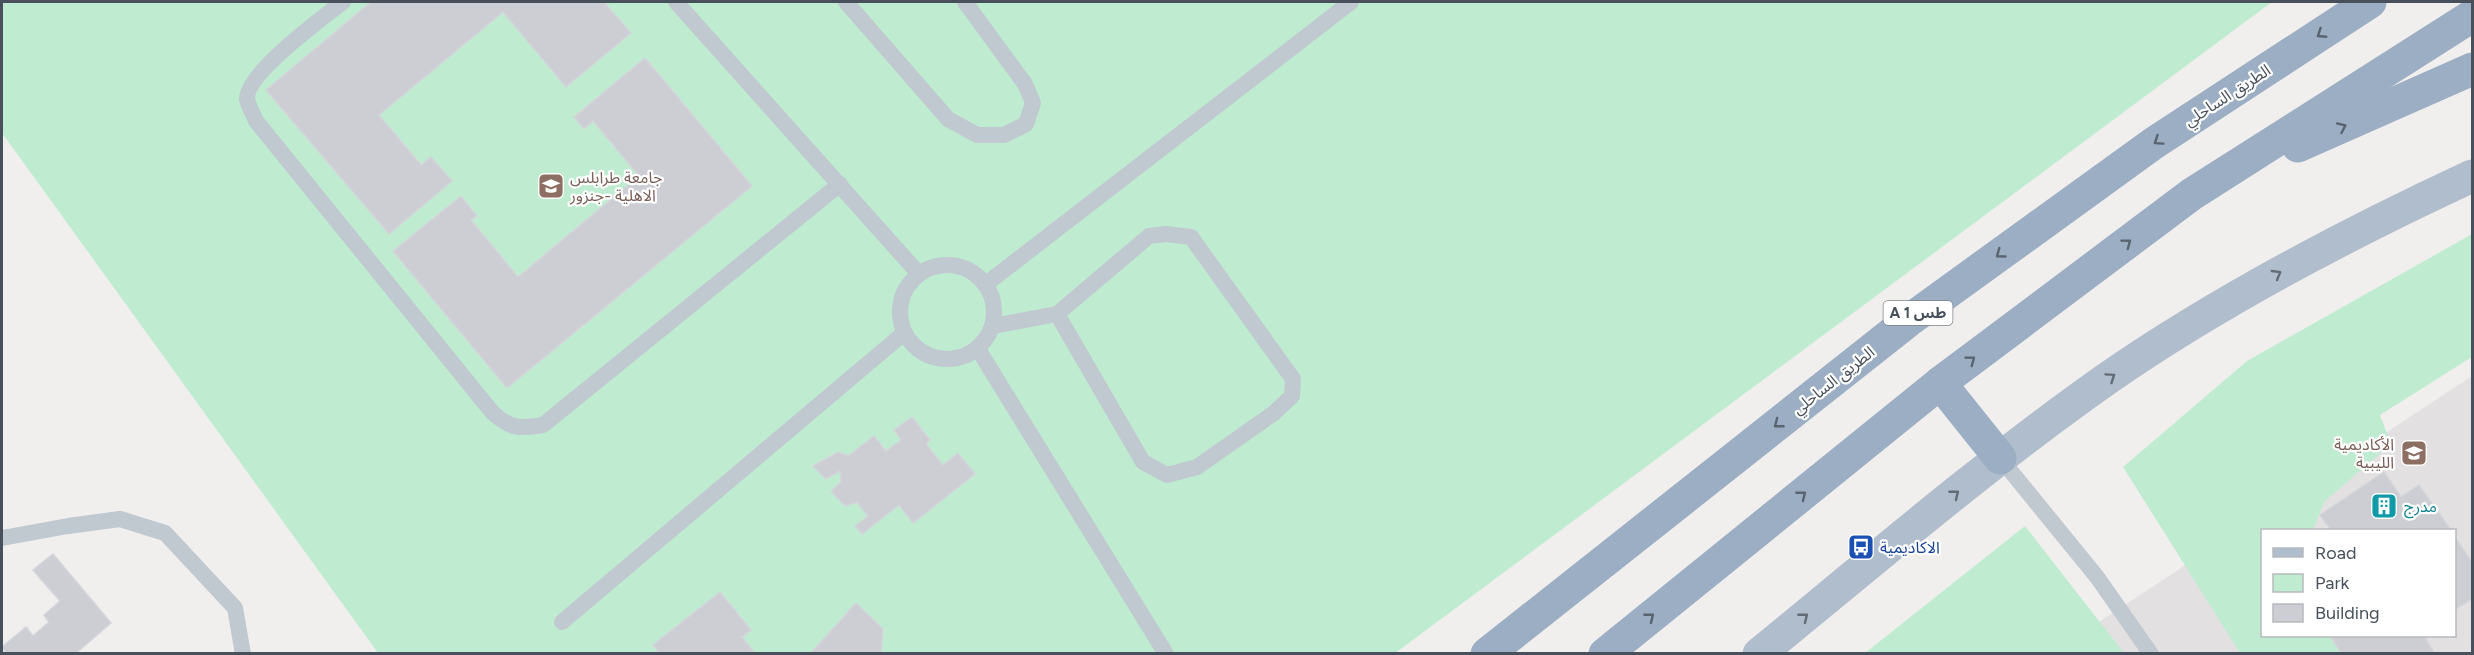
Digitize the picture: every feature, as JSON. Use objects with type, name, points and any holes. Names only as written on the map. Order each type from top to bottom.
[{"type":"highway","name":"الطريق الساحلي","points":[[1486,654],[1908,321],[2154,143],[2370,2]]},
{"type":"highway","points":[[1605,654],[1940,383],[2193,194],[2472,16]]},
{"type":"highway","points":[[2193,194],[2472,69]]},
{"type":"highway","points":[[1940,383],[2000,458]]},
{"type":"main road","points":[[1759,654],[2000,458],[2109,378],[2207,315],[2302,260],[2390,214],[2472,176]]},
{"type":"lane","points":[[343,2],[280,53],[250,84],[247,100],[256,121],[492,412],[505,424],[524,428],[543,425],[840,184]]},
{"type":"lane","points":[[676,2],[919,273]]},
{"type":"lane","points":[[846,2],[948,119],[977,135],[1004,135],[1026,124],[1033,103],[1025,84],[965,2]]},
{"type":"lane","points":[[986,284],[1351,2]]},
{"type":"lane","points":[[993,326],[1057,314],[1149,236],[1166,234],[1191,237],[1293,380],[1292,396],[1274,413],[1197,467],[1167,475],[1143,462],[1057,314]]},
{"type":"lane","points":[[943,265],[957,265],[976,274],[986,284],[995,308],[993,326],[989,336],[978,349],[967,356],[953,360],[936,359],[923,354],[904,333],[900,319],[900,304],[904,292],[919,273],[943,265]]},
{"type":"lane","points":[[562,622],[904,333]]},
{"type":"lane","points":[[978,349],[1166,654]]},
{"type":"lane","points":[[2000,458],[2097,577],[2151,654]]},
{"type":"lane","points":[[2,538],[120,519],[165,533],[235,608],[243,654]]},
{"type":"shaded area","name":"الأكاديمية الليبية","points":[[2472,376],[2472,653],[2052,653]]},
{"type":"green space","points":[[2,2],[2272,2],[1394,654],[378,653],[2,133]]},
{"type":"green space","points":[[2472,234],[2472,357],[2380,415],[2391,444],[2324,502],[2313,529],[2261,529],[2261,637],[2338,637],[2349,653],[2240,653],[2123,467],[2247,361]]},
{"type":"green space","points":[[2025,526],[2124,653],[1865,653]]},
{"type":"building","points":[[371,2],[604,2],[631,33],[566,87],[503,12],[379,115],[421,165],[431,157],[452,181],[389,234],[266,90]]},
{"type":"building","points":[[645,58],[752,186],[507,388],[393,251],[461,196],[477,216],[471,220],[518,277],[639,176],[593,121],[584,129],[574,117]]},
{"type":"building","points":[[912,417],[930,440],[926,444],[943,465],[958,453],[975,474],[913,523],[899,505],[862,534],[855,526],[868,516],[857,502],[845,506],[831,491],[841,482],[840,471],[826,479],[813,466],[838,452],[848,456],[874,436],[886,451],[901,440],[894,430]]},
{"type":"building","name":"مدرج","points":[[2384,472],[2401,497],[2419,485],[2450,529],[2330,529],[2320,515]]},
{"type":"building","name":"مدرج","points":[[2456,539],[2472,562],[2472,599],[2456,609]]},
{"type":"building","points":[[53,554],[111,623],[75,654],[7,654],[2,647],[26,627],[33,636],[49,622],[44,615],[60,601],[33,570]]},
{"type":"building","points":[[720,592],[751,630],[742,637],[755,653],[660,654],[653,645]]},
{"type":"building","points":[[856,603],[883,629],[881,654],[810,654]]},
{"type":"building","points":[[2331,637],[2425,637],[2435,654],[2342,654]]},
{"type":"place","name":"جامعة طرابلس الاهلية -جنزور","points":[[551,186]]},
{"type":"place","name":"الأكاديمية الليبية","points":[[2414,453]]},
{"type":"place","name":"مدرج","points":[[2384,506]]},
{"type":"place","name":"الاكاديمية","points":[[1861,547]]}]
